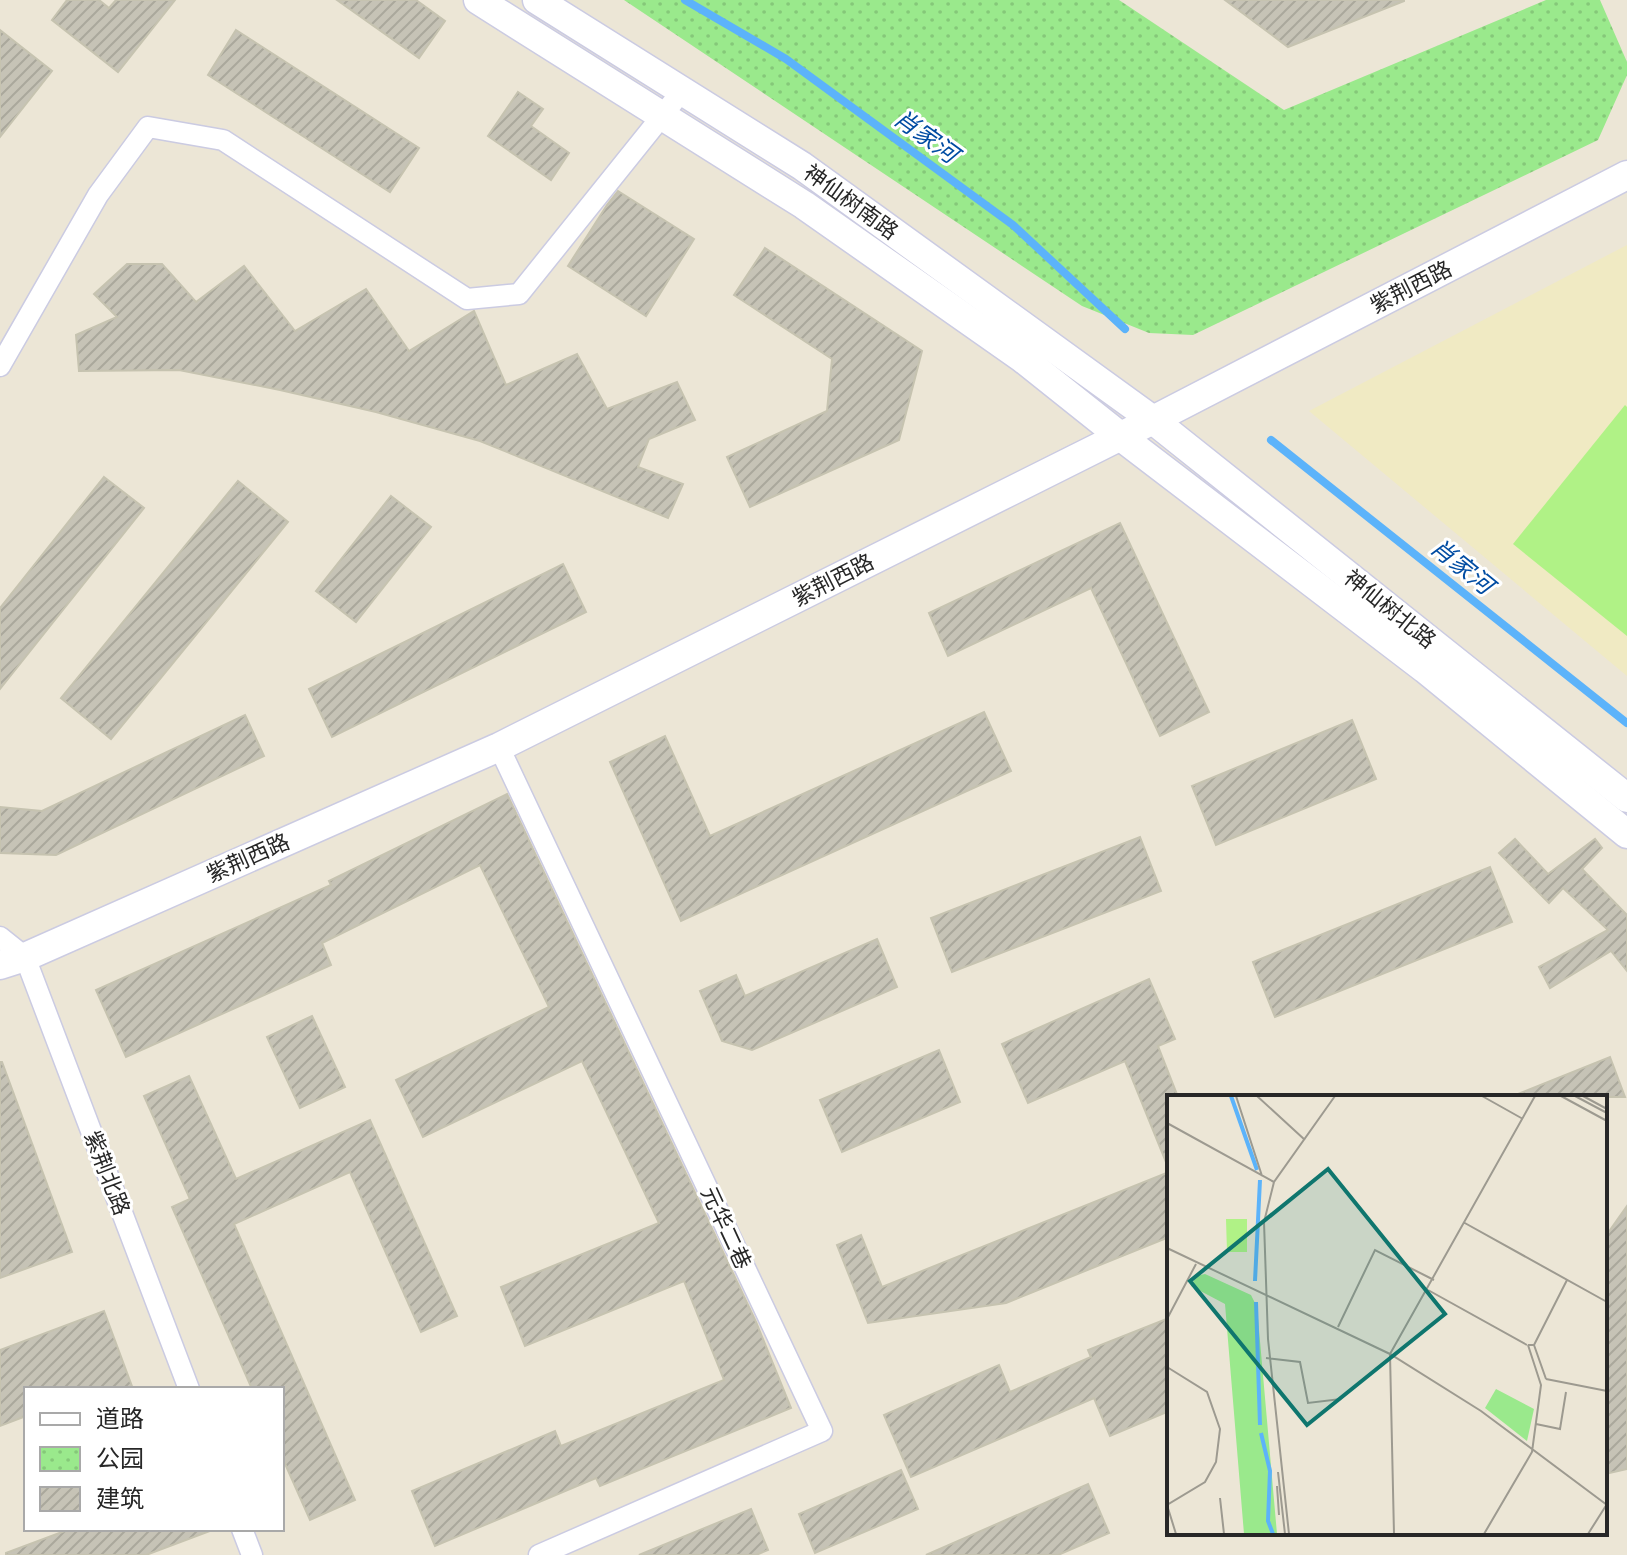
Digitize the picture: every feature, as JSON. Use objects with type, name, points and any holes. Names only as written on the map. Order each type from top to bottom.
[{"type":"main road","points":[[478,0],[804,205],[1022,358],[1425,669],[1627,834]]},
{"type":"main road","name":"神仙树南路","points":[[537,0],[802,166],[1153,420]]},
{"type":"main road","name":"紫荆西路","points":[[12,961],[499,747],[1153,420],[1627,175]]},
{"type":"main road","name":"神仙树北路","points":[[1153,420],[1627,798]]},
{"type":"street","points":[[0,366],[98,195],[148,127],[223,140],[467,299],[519,294],[682,91]]},
{"type":"street","name":"元华二巷","points":[[499,747],[822,1431],[539,1555]]},
{"type":"street","points":[[0,937],[12,961]]},
{"type":"street","name":"紫荆北路","points":[[12,961],[188,1387]]},
{"type":"street","points":[[243,1531],[252,1555]]},
{"type":"shaded area","points":[[1627,245],[1627,676],[1309,411]]},
{"type":"green space","points":[[624,0],[1119,0],[1284,110],[1546,0],[1600,0],[1627,62],[1627,75],[1598,140],[1193,335],[1149,333],[1082,306]]},
{"type":"green space","points":[[1625,405],[1627,407],[1627,636],[1513,544]]},
{"type":"building","points":[[67,0],[99,0],[109,8],[116,0],[175,0],[118,72],[52,20]]},
{"type":"building","points":[[337,0],[416,0],[445,21],[419,58]]},
{"type":"building","points":[[1225,0],[1404,0],[1404,1],[1288,47]]},
{"type":"building","points":[[0,30],[52,71],[0,137]]},
{"type":"building","points":[[236,30],[419,148],[390,192],[208,75]]},
{"type":"building","points":[[518,92],[543,109],[531,126],[569,153],[551,180],[488,136]]},
{"type":"building","points":[[618,191],[694,239],[646,316],[568,266]]},
{"type":"building","points":[[765,248],[922,351],[899,440],[750,507],[727,457],[827,411],[832,359],[734,295]]},
{"type":"building","points":[[127,264],[162,264],[196,302],[244,266],[295,331],[366,289],[409,351],[474,311],[506,385],[577,354],[607,409],[677,382],[695,420],[649,439],[638,467],[683,484],[668,518],[480,441],[376,412],[179,370],[79,371],[76,335],[117,317],[94,294]]},
{"type":"building","points":[[104,477],[144,508],[0,689],[0,608]]},
{"type":"building","points":[[238,481],[288,522],[111,739],[61,698]]},
{"type":"building","points":[[391,496],[431,527],[356,622],[316,591]]},
{"type":"building","points":[[1120,523],[1209,712],[1160,736],[1091,588],[948,656],[929,613]]},
{"type":"building","points":[[563,564],[586,612],[332,737],[309,689]]},
{"type":"building","points":[[984,712],[1011,771],[681,921],[610,762],[665,736],[710,836]]},
{"type":"building","points":[[245,715],[264,756],[56,855],[0,853],[0,807],[42,811]]},
{"type":"building","points":[[1352,720],[1376,779],[1216,845],[1192,786]]},
{"type":"building","points":[[507,794],[756,1322],[791,1408],[600,1486],[596,1478],[435,1546],[412,1491],[555,1431],[561,1446],[724,1380],[684,1281],[525,1346],[501,1287],[659,1223],[582,1061],[423,1137],[396,1080],[549,1007],[480,865],[322,943],[331,965],[126,1057],[96,990],[331,885],[329,881]]},
{"type":"building","points":[[1140,837],[1161,891],[952,972],[931,918]]},
{"type":"building","points":[[1515,839],[1548,874],[1595,839],[1602,848],[1582,869],[1627,915],[1627,971],[1611,951],[1550,988],[1539,967],[1608,930],[1563,888],[1549,903],[1499,853]]},
{"type":"building","points":[[1490,867],[1512,922],[1275,1017],[1253,962]]},
{"type":"building","points":[[877,939],[897,987],[752,1050],[722,1041],[700,991],[736,975],[745,996]]},
{"type":"building","points":[[1149,979],[1175,1039],[1158,1046],[1177,1095],[1167,1095],[1167,1165],[1125,1061],[1028,1103],[1002,1044]]},
{"type":"building","points":[[312,1016],[345,1087],[300,1108],[267,1037]]},
{"type":"building","points":[[939,1050],[960,1102],[842,1152],[820,1100]]},
{"type":"building","points":[[1610,1057],[1625,1097],[1607,1095],[1515,1095]]},
{"type":"building","points":[[0,1062],[72,1252],[0,1278]]},
{"type":"building","points":[[189,1076],[236,1179],[370,1120],[457,1316],[421,1332],[350,1172],[234,1224],[355,1500],[310,1520],[284,1462],[284,1387],[251,1387],[172,1207],[190,1199],[144,1096]]},
{"type":"building","points":[[1167,1173],[1167,1238],[1006,1303],[868,1323],[837,1245],[861,1235],[882,1287]]},
{"type":"building","points":[[1627,1206],[1627,1469],[1607,1474],[1607,1234]]},
{"type":"building","points":[[104,1311],[132,1387],[24,1387],[24,1417],[0,1426],[0,1350]]},
{"type":"building","points":[[1167,1319],[1167,1412],[1110,1436],[1094,1398],[911,1477],[884,1415],[999,1365],[1010,1392],[1091,1357],[1088,1350]]},
{"type":"building","points":[[901,1470],[918,1509],[815,1553],[799,1514]]},
{"type":"building","points":[[1088,1484],[1109,1533],[1058,1555],[926,1555]]},
{"type":"building","points":[[751,1509],[768,1550],[756,1555],[639,1555]]},
{"type":"building","points":[[65,1531],[210,1531],[146,1555],[6,1553]]},
{"type":"waterway","name":"肖家河","points":[[685,0],[786,59],[1013,225],[1125,329]]},
{"type":"waterway","name":"肖家河","points":[[1271,440],[1627,723]]}]
